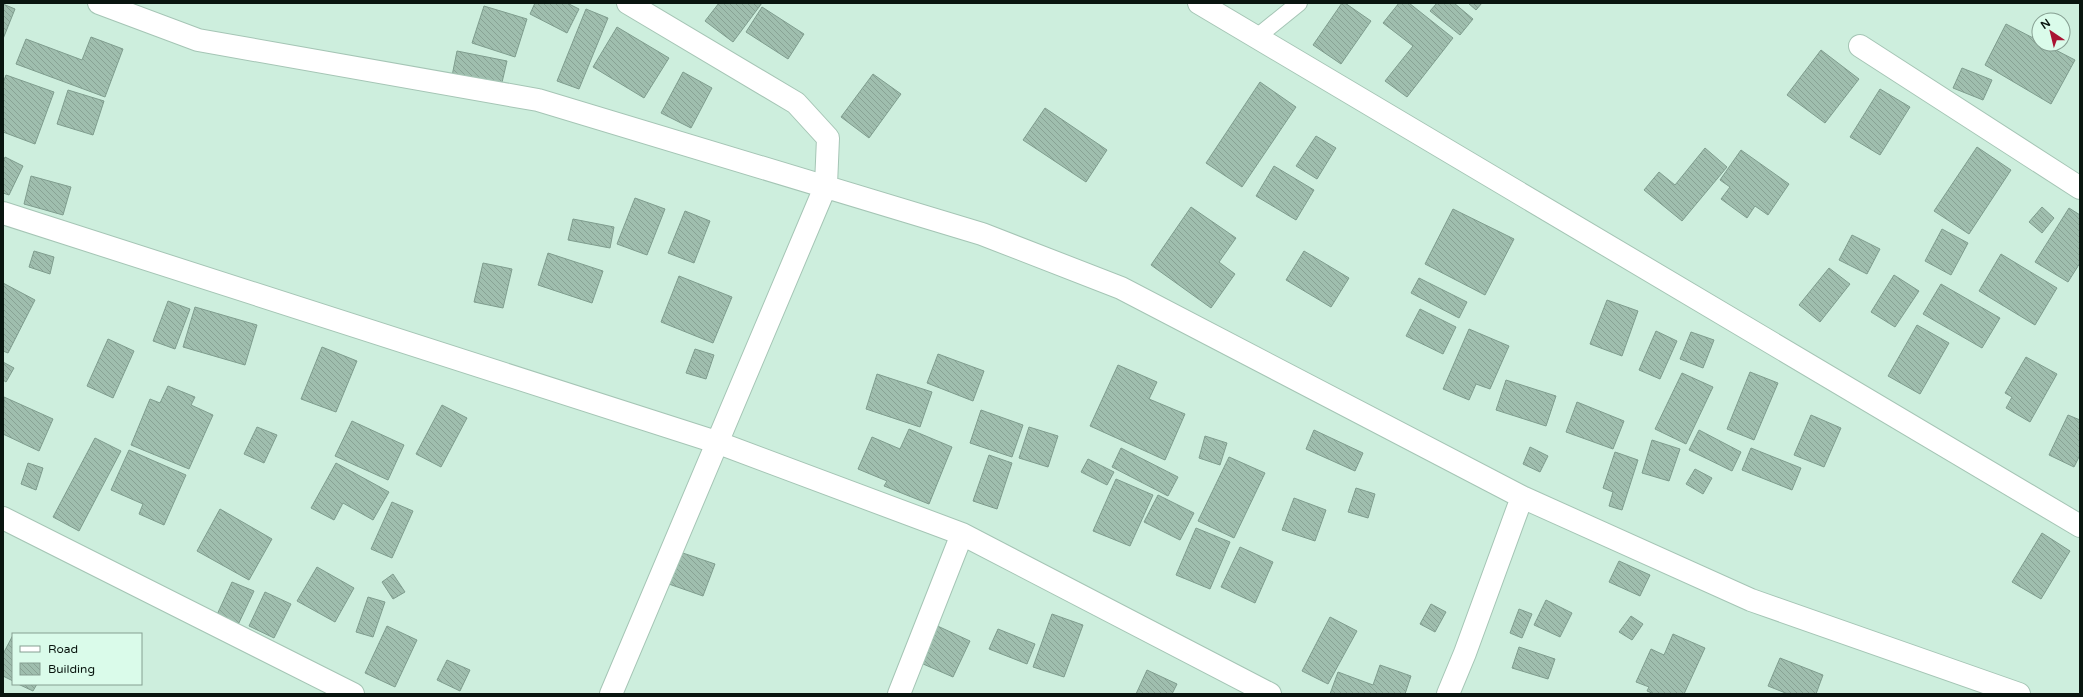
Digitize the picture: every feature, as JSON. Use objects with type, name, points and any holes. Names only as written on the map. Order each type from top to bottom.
[{"type":"street","points":[[99,3],[198,40],[538,100],[826,185],[982,234],[1121,288],[1522,497],[1751,600],[2019,694]]},
{"type":"street","points":[[611,694],[716,442],[826,185],[828,138],[796,103],[628,3]]},
{"type":"street","points":[[1199,3],[2080,526]]},
{"type":"street","points":[[1860,46],[2080,188]]},
{"type":"street","points":[[3,213],[716,442],[962,534],[1270,694]]},
{"type":"street","points":[[1448,694],[1465,653],[1522,497]]},
{"type":"street","points":[[3,518],[353,694]]},
{"type":"street","points":[[899,694],[962,534]]},
{"type":"lane","points":[[1257,37],[1299,3]]},
{"type":"building","points":[[535,3],[567,3],[579,9],[567,33],[530,14]]},
{"type":"building","points":[[719,3],[762,3],[733,42],[705,21]]},
{"type":"building","points":[[1342,3],[1345,3],[1371,21],[1341,64],[1313,45]]},
{"type":"building","points":[[1399,3],[1409,3],[1453,38],[1407,97],[1385,81],[1413,46],[1383,23]]},
{"type":"building","points":[[1437,3],[1454,3],[1473,19],[1460,35],[1430,11]]},
{"type":"building","points":[[1468,3],[1482,3],[1476,10]]},
{"type":"building","points":[[3,4],[15,9],[3,39]]},
{"type":"building","points":[[484,6],[527,19],[515,57],[472,43]]},
{"type":"building","points":[[762,7],[804,34],[788,59],[746,32]]},
{"type":"building","points":[[586,9],[608,18],[579,89],[557,81]]},
{"type":"building","points":[[2006,24],[2031,37],[2031,52],[2060,52],[2075,60],[2051,104],[1985,65]]},
{"type":"building","points":[[617,27],[669,58],[644,98],[593,67]]},
{"type":"building","points":[[91,37],[123,49],[105,97],[16,64],[26,39],[82,60]]},
{"type":"building","points":[[1821,50],[1859,79],[1825,123],[1787,95]]},
{"type":"building","points":[[457,51],[507,61],[500,91],[451,81]]},
{"type":"building","points":[[1962,68],[1992,80],[1983,100],[1953,88]]},
{"type":"building","points":[[683,72],[712,88],[691,128],[661,113]]},
{"type":"building","points":[[873,74],[901,94],[869,138],[841,117]]},
{"type":"building","points":[[6,75],[54,92],[35,144],[3,132],[3,83]]},
{"type":"building","points":[[1260,82],[1296,107],[1242,187],[1206,163]]},
{"type":"building","points":[[1880,89],[1910,107],[1880,155],[1850,137]]},
{"type":"building","points":[[68,90],[104,101],[93,135],[57,124]]},
{"type":"building","points":[[1045,108],[1107,150],[1086,182],[1023,140]]},
{"type":"building","points":[[1316,136],[1336,148],[1317,179],[1296,166]]},
{"type":"building","points":[[1977,147],[2011,170],[1969,234],[1934,211]]},
{"type":"building","points":[[1705,148],[1727,167],[1682,221],[1644,190],[1659,172],[1675,185]]},
{"type":"building","points":[[1741,150],[1789,184],[1768,215],[1755,206],[1747,218],[1721,199],[1730,187],[1720,180]]},
{"type":"building","points":[[5,157],[23,166],[9,195],[3,193],[3,162]]},
{"type":"building","points":[[1274,166],[1314,190],[1296,220],[1256,196]]},
{"type":"building","points":[[31,176],[71,187],[63,215],[24,204]]},
{"type":"building","points":[[635,198],[665,209],[647,255],[617,244]]},
{"type":"building","points":[[1191,207],[1236,238],[1219,262],[1235,274],[1211,308],[1151,265]]},
{"type":"building","points":[[2042,207],[2054,218],[2042,233],[2029,222]]},
{"type":"building","points":[[2069,208],[2080,215],[2080,263],[2068,282],[2035,262]]},
{"type":"building","points":[[1453,209],[1514,239],[1485,295],[1425,264]]},
{"type":"building","points":[[685,211],[710,221],[694,263],[668,253]]},
{"type":"building","points":[[573,219],[614,227],[610,248],[568,240]]},
{"type":"building","points":[[1942,229],[1968,243],[1951,275],[1925,261]]},
{"type":"building","points":[[1852,235],[1880,249],[1867,274],[1839,260]]},
{"type":"building","points":[[34,251],[54,257],[50,274],[29,267]]},
{"type":"building","points":[[1304,251],[1349,278],[1331,307],[1286,280]]},
{"type":"building","points":[[548,253],[603,271],[592,303],[538,285]]},
{"type":"building","points":[[2001,254],[2057,288],[2035,325],[1979,291]]},
{"type":"building","points":[[483,263],[512,269],[503,308],[474,302]]},
{"type":"building","points":[[1829,268],[1850,284],[1820,322],[1799,305]]},
{"type":"building","points":[[1894,275],[1919,291],[1895,327],[1871,312]]},
{"type":"building","points":[[679,276],[732,297],[713,343],[661,322]]},
{"type":"building","points":[[1419,278],[1467,302],[1459,318],[1411,293]]},
{"type":"building","points":[[3,283],[35,300],[8,353],[3,351]]},
{"type":"building","points":[[1941,284],[2000,318],[1982,348],[1923,314]]},
{"type":"building","points":[[1607,300],[1638,311],[1622,356],[1590,344]]},
{"type":"building","points":[[168,301],[190,309],[175,349],[153,341]]},
{"type":"building","points":[[195,307],[257,325],[245,365],[183,347]]},
{"type":"building","points":[[1420,309],[1456,327],[1443,354],[1406,336]]},
{"type":"building","points":[[1917,325],[1949,343],[1920,394],[1888,376]]},
{"type":"building","points":[[1469,329],[1509,346],[1490,389],[1476,384],[1469,400],[1443,389]]},
{"type":"building","points":[[1656,331],[1677,341],[1660,379],[1639,370]]},
{"type":"building","points":[[1691,332],[1714,340],[1703,368],[1680,359]]},
{"type":"building","points":[[108,339],[134,351],[113,398],[87,386]]},
{"type":"building","points":[[322,347],[357,361],[336,412],[301,399]]},
{"type":"building","points":[[695,349],[714,355],[706,379],[686,373]]},
{"type":"building","points":[[938,354],[984,371],[973,401],[927,383]]},
{"type":"building","points":[[2026,357],[2057,374],[2030,422],[2006,408],[2012,397],[2005,393]]},
{"type":"building","points":[[3,362],[14,368],[6,382],[3,380]]},
{"type":"building","points":[[1118,365],[1157,382],[1149,399],[1185,414],[1165,460],[1090,426]]},
{"type":"building","points":[[1750,372],[1778,383],[1754,440],[1727,429]]},
{"type":"building","points":[[1682,373],[1713,387],[1686,444],[1655,429]]},
{"type":"building","points":[[877,374],[932,392],[920,427],[866,409]]},
{"type":"building","points":[[1506,380],[1556,396],[1546,426],[1496,410]]},
{"type":"building","points":[[168,386],[195,397],[191,405],[213,415],[189,469],[131,445],[150,399],[160,403]]},
{"type":"building","points":[[4,397],[53,419],[39,451],[3,434]]},
{"type":"building","points":[[1577,402],[1624,421],[1613,449],[1566,432]]},
{"type":"building","points":[[442,405],[467,418],[441,467],[416,454]]},
{"type":"building","points":[[981,410],[1023,425],[1012,457],[970,443]]},
{"type":"building","points":[[1811,415],[1841,428],[1824,467],[1794,455]]},
{"type":"building","points":[[2068,415],[2080,420],[2080,455],[2074,467],[2049,455]]},
{"type":"building","points":[[352,421],[404,445],[388,480],[335,456]]},
{"type":"building","points":[[257,427],[277,435],[264,463],[244,454]]},
{"type":"building","points":[[1029,427],[1058,436],[1048,467],[1019,458]]},
{"type":"building","points":[[909,429],[952,447],[929,504],[884,486],[887,481],[858,469],[872,437],[900,449]]},
{"type":"building","points":[[1314,430],[1363,453],[1355,471],[1306,449]]},
{"type":"building","points":[[1699,430],[1741,452],[1732,471],[1689,450]]},
{"type":"building","points":[[1205,436],[1227,443],[1220,465],[1199,458]]},
{"type":"building","points":[[95,438],[121,451],[79,531],[53,517]]},
{"type":"building","points":[[1652,440],[1680,449],[1669,481],[1642,473]]},
{"type":"building","points":[[1530,447],[1548,456],[1540,472],[1523,464]]},
{"type":"building","points":[[1121,448],[1178,477],[1168,496],[1112,467]]},
{"type":"building","points":[[1751,448],[1801,468],[1792,490],[1742,470]]},
{"type":"building","points":[[129,450],[186,475],[164,525],[139,514],[143,504],[111,490]]},
{"type":"building","points":[[1615,452],[1638,460],[1622,510],[1609,506],[1613,492],[1603,488]]},
{"type":"building","points":[[989,455],[1012,463],[997,509],[973,501]]},
{"type":"building","points":[[1229,457],[1265,473],[1234,538],[1198,521]]},
{"type":"building","points":[[1088,459],[1114,472],[1107,485],[1081,472]]},
{"type":"building","points":[[28,463],[43,468],[36,490],[21,484]]},
{"type":"building","points":[[336,463],[389,492],[373,520],[343,503],[334,520],[311,508]]},
{"type":"building","points":[[1695,469],[1712,478],[1703,494],[1686,484]]},
{"type":"building","points":[[1116,479],[1153,495],[1130,546],[1093,531]]},
{"type":"building","points":[[1356,488],[1375,494],[1368,518],[1348,512]]},
{"type":"building","points":[[1158,495],[1194,513],[1180,540],[1144,522]]},
{"type":"building","points":[[1294,498],[1326,510],[1315,541],[1282,530]]},
{"type":"building","points":[[392,502],[413,511],[392,558],[371,549]]},
{"type":"building","points":[[220,509],[272,539],[249,580],[197,551]]},
{"type":"building","points":[[1196,528],[1230,542],[1210,589],[1176,575]]},
{"type":"building","points":[[2042,533],[2070,551],[2041,599],[2012,582]]},
{"type":"building","points":[[1240,547],[1273,562],[1255,603],[1221,587]]},
{"type":"building","points":[[677,551],[715,564],[703,596],[666,583]]},
{"type":"building","points":[[1619,561],[1650,575],[1640,596],[1609,582]]},
{"type":"building","points":[[317,567],[354,588],[335,622],[297,601]]},
{"type":"building","points":[[393,574],[405,592],[393,599],[382,582]]},
{"type":"building","points":[[232,582],[254,591],[236,629],[215,619]]},
{"type":"building","points":[[265,592],[291,604],[274,638],[249,626]]},
{"type":"building","points":[[368,597],[385,602],[373,637],[356,632]]},
{"type":"building","points":[[1546,600],[1572,613],[1560,637],[1534,625]]},
{"type":"building","points":[[1431,604],[1446,612],[1435,632],[1420,624]]},
{"type":"building","points":[[1519,609],[1532,614],[1522,638],[1510,633]]},
{"type":"building","points":[[1052,614],[1083,625],[1064,677],[1033,667]]},
{"type":"building","points":[[1631,616],[1643,624],[1632,640],[1619,632]]},
{"type":"building","points":[[1330,617],[1357,631],[1328,684],[1302,671]]},
{"type":"building","points":[[931,623],[970,641],[953,677],[914,660]]},
{"type":"building","points":[[387,626],[417,640],[395,687],[365,673]]},
{"type":"building","points":[[998,629],[1035,644],[1027,664],[989,649]]},
{"type":"building","points":[[1673,634],[1705,648],[1684,694],[1654,694],[1647,691],[1649,687],[1636,682],[1651,649],[1664,655]]},
{"type":"building","points":[[12,637],[12,680],[3,676],[3,654]]},
{"type":"building","points":[[1519,647],[1555,659],[1548,679],[1512,668]]},
{"type":"building","points":[[1780,658],[1823,675],[1816,694],[1788,694],[1768,686]]},
{"type":"building","points":[[447,660],[470,670],[460,691],[437,680]]},
{"type":"building","points":[[1380,665],[1411,676],[1405,694],[1330,694],[1338,672],[1373,685]]},
{"type":"building","points":[[1147,670],[1177,684],[1172,694],[1136,694]]},
{"type":"building","points":[[20,685],[36,685],[33,691]]}]
